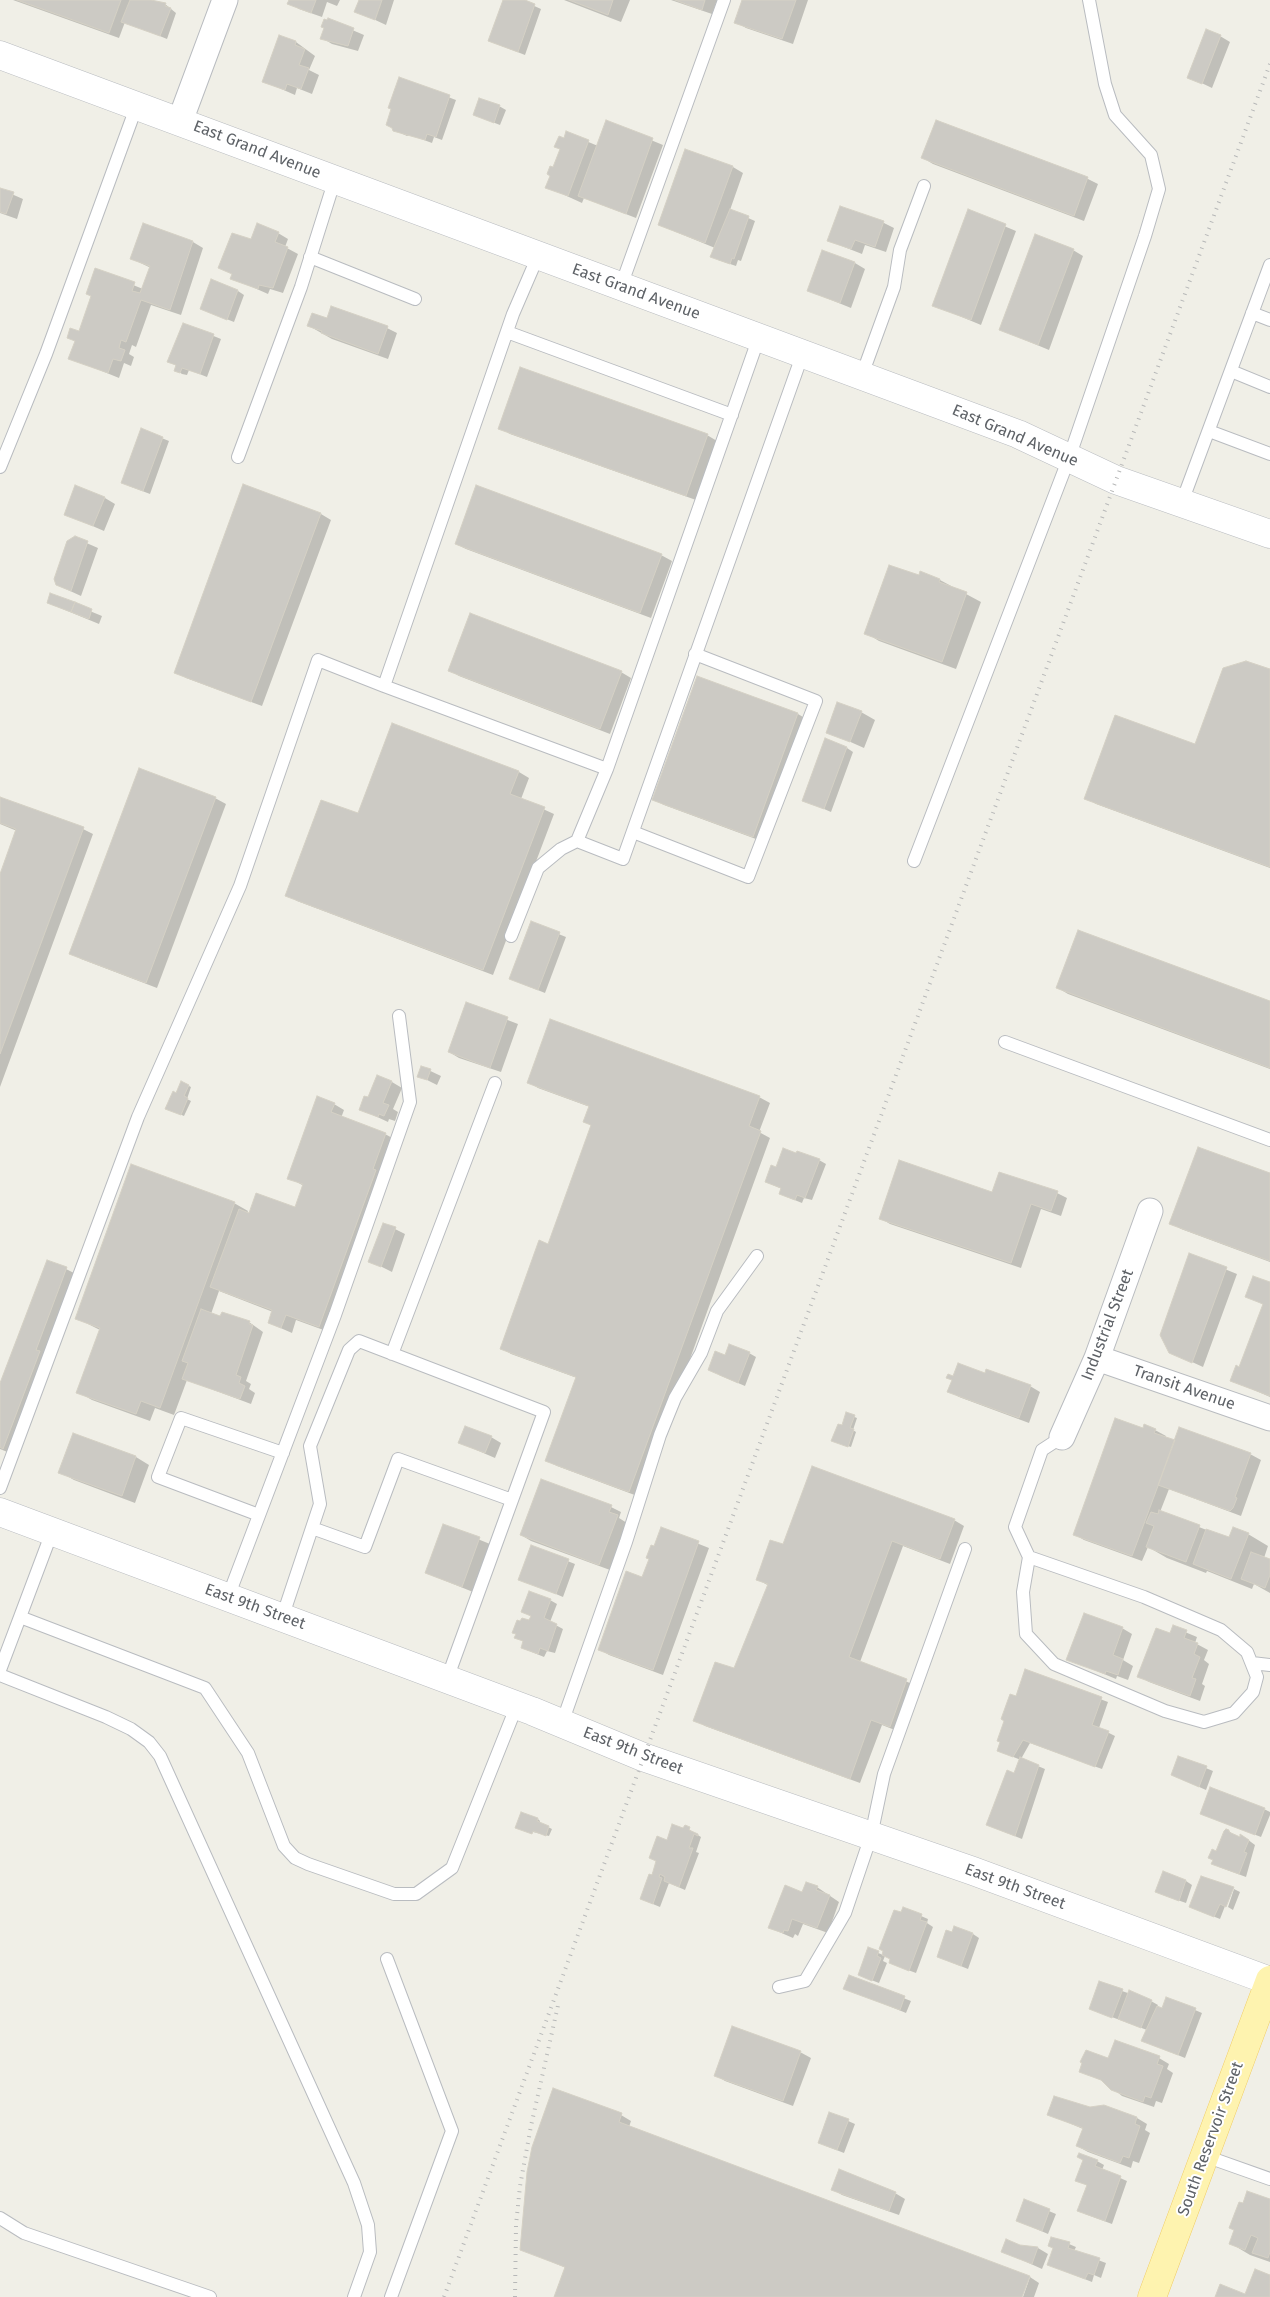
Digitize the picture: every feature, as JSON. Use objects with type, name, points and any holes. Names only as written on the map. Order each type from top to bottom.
[{"type":"main road","name":"South Reservoir Street","points":[[1152,2297],[1270,1981]]},
{"type":"street","points":[[180,120],[225,0]]},
{"type":"street","name":"East Grand Avenue","points":[[0,55],[180,120],[538,256],[1018,434],[1116,480],[1270,534]]},
{"type":"street","name":"Industrial Street","points":[[1062,1438],[1097,1358],[1150,1211]]},
{"type":"street","name":"Transit Avenue","points":[[1097,1358],[1270,1418]]},
{"type":"street","name":"East 9th Street","points":[[0,1512],[516,1705],[643,1757],[973,1871],[1270,1981]]},
{"type":"lane","points":[[620,286],[724,0]]},
{"type":"lane","points":[[914,861],[1070,458],[1159,189],[1151,155],[1115,115],[1105,84],[1090,0]]},
{"type":"lane","points":[[0,467],[46,354],[137,105]]},
{"type":"lane","points":[[238,457],[310,258],[335,179]]},
{"type":"lane","points":[[862,376],[894,287],[900,250],[924,186]]},
{"type":"lane","points":[[384,686],[507,332],[538,256]]},
{"type":"lane","points":[[310,258],[415,299]]},
{"type":"lane","points":[[1182,502],[1270,264]]},
{"type":"lane","points":[[1252,313],[1270,320]]},
{"type":"lane","points":[[507,332],[732,415]]},
{"type":"lane","points":[[511,936],[538,868],[561,849],[577,840],[607,769],[758,337]]},
{"type":"lane","points":[[577,840],[623,859],[803,353]]},
{"type":"lane","points":[[1231,371],[1270,386]]},
{"type":"lane","points":[[1209,431],[1270,454]]},
{"type":"lane","points":[[633,832],[748,877],[816,701],[696,654]]},
{"type":"lane","points":[[0,1488],[138,1117],[240,886],[318,660],[607,769]]},
{"type":"lane","points":[[228,1597],[335,1315],[410,1102],[398,1016]]},
{"type":"lane","points":[[1005,1042],[1270,1140]]},
{"type":"lane","points":[[392,1354],[495,1083]]},
{"type":"lane","points":[[562,1723],[626,1542],[660,1435],[675,1398],[701,1353],[718,1311],[757,1256]]},
{"type":"lane","points":[[282,1618],[320,1504],[310,1446],[349,1350],[359,1341],[544,1412],[447,1679]]},
{"type":"lane","points":[[259,1515],[158,1477],[177,1426],[181,1418],[283,1453]]},
{"type":"lane","points":[[1029,1557],[1144,1597],[1221,1630],[1248,1652],[1257,1677],[1253,1692],[1234,1713],[1204,1722],[1166,1711],[1054,1664],[1026,1634],[1023,1592],[1029,1557],[1015,1527],[1042,1450],[1062,1438]]},
{"type":"lane","points":[[312,1528],[365,1547],[398,1459],[512,1500]]},
{"type":"lane","points":[[0,1670],[52,1532]]},
{"type":"lane","points":[[779,1987],[805,1981],[845,1913],[871,1836],[884,1774],[965,1549]]},
{"type":"lane","points":[[20,1617],[205,1688],[248,1753],[284,1846],[295,1858],[394,1894],[416,1894],[452,1868],[516,1705]]},
{"type":"lane","points":[[1252,1663],[1270,1665]]},
{"type":"lane","points":[[0,1675],[106,1717],[131,1729],[149,1742],[160,1756],[354,2183],[368,2225],[370,2252],[354,2297]]},
{"type":"lane","points":[[387,1959],[452,2131],[391,2297]]},
{"type":"lane","points":[[1205,2156],[1270,2179]]},
{"type":"lane","points":[[0,2218],[24,2233],[210,2297]]},
{"type":"building","points":[[17,0],[121,0],[109,33]]},
{"type":"building","points":[[130,0],[151,0],[166,3],[165,6],[171,8],[160,36],[121,22]]},
{"type":"building","points":[[289,0],[316,0],[311,13],[287,4]]},
{"type":"building","points":[[359,0],[382,0],[375,20],[354,12]]},
{"type":"building","points":[[503,0],[525,0],[535,4],[518,52],[488,41]]},
{"type":"building","points":[[569,0],[613,0],[608,15]]},
{"type":"building","points":[[675,0],[705,0],[702,10]]},
{"type":"building","points":[[742,0],[796,0],[782,39],[734,23]]},
{"type":"building","points":[[328,18],[354,28],[348,46],[320,39],[324,28],[321,27],[324,19],[327,20]]},
{"type":"building","points":[[1206,29],[1221,35],[1202,84],[1187,78]]},
{"type":"building","points":[[279,35],[296,41],[295,45],[305,49],[299,65],[309,68],[301,89],[287,84],[285,90],[262,82]]},
{"type":"building","points":[[399,77],[450,95],[436,137],[427,134],[425,140],[393,131],[392,128],[386,125],[391,109],[388,108]]},
{"type":"building","points":[[479,98],[500,105],[494,123],[473,115]]},
{"type":"building","points":[[606,120],[653,138],[626,214],[578,196]]},
{"type":"building","points":[[936,120],[1088,177],[1074,216],[921,158]]},
{"type":"building","points":[[566,131],[589,140],[568,196],[545,188],[550,176],[547,174],[550,166],[553,167],[560,149],[554,147],[559,136],[564,138]]},
{"type":"building","points":[[685,149],[733,166],[705,243],[658,225]]},
{"type":"building","points":[[0,188],[14,192],[6,214],[0,212]]},
{"type":"building","points":[[840,206],[884,221],[875,247],[855,240],[851,249],[827,241]]},
{"type":"building","points":[[730,209],[749,216],[734,259],[732,258],[730,264],[710,257]]},
{"type":"building","points":[[968,209],[1006,224],[971,320],[932,306]]},
{"type":"building","points":[[143,223],[193,241],[170,310],[141,300],[126,342],[121,340],[119,348],[125,350],[121,361],[113,359],[108,373],[68,359],[75,341],[67,338],[70,328],[79,331],[91,296],[86,294],[95,268],[135,282],[132,291],[140,293],[150,266],[130,259]]},
{"type":"building","points":[[257,223],[279,232],[275,242],[288,247],[273,288],[259,285],[258,289],[230,279],[232,274],[218,268],[232,233],[251,239]]},
{"type":"building","points":[[1035,234],[1074,249],[1038,345],[999,330]]},
{"type":"building","points":[[822,250],[855,262],[840,303],[807,291]]},
{"type":"building","points":[[211,279],[238,290],[227,320],[200,309]]},
{"type":"building","points":[[331,306],[388,326],[378,354],[307,326],[312,313],[327,318]]},
{"type":"building","points":[[183,323],[214,334],[200,374],[182,368],[180,373],[174,371],[176,365],[167,362]]},
{"type":"building","points":[[520,367],[708,434],[686,496],[498,429]]},
{"type":"building","points":[[141,428],[163,437],[143,491],[121,483]]},
{"type":"building","points":[[243,484],[321,513],[251,702],[174,673]]},
{"type":"building","points":[[75,485],[105,497],[93,526],[64,515]]},
{"type":"building","points":[[476,485],[662,554],[640,613],[455,544]]},
{"type":"building","points":[[75,536],[88,541],[71,591],[56,585],[54,579],[67,541]]},
{"type":"building","points":[[889,565],[919,575],[920,571],[940,579],[939,582],[967,592],[942,662],[864,634]]},
{"type":"building","points":[[50,593],[75,602],[71,612],[47,603]]},
{"type":"building","points":[[75,602],[92,609],[89,619],[71,612]]},
{"type":"building","points":[[470,613],[622,671],[600,729],[448,671]]},
{"type":"building","points":[[1246,661],[1270,669],[1270,867],[1084,799],[1115,715],[1195,744],[1223,668]]},
{"type":"building","points":[[697,676],[798,713],[753,837],[652,800]]},
{"type":"building","points":[[837,702],[862,711],[850,742],[826,733]]},
{"type":"building","points":[[392,723],[519,771],[510,794],[545,807],[483,970],[285,896],[321,800],[358,813]]},
{"type":"building","points":[[825,738],[847,747],[824,809],[802,801]]},
{"type":"building","points":[[139,768],[216,797],[146,983],[69,954]]},
{"type":"building","points":[[0,797],[84,827],[0,1054],[0,874],[16,829],[0,823]]},
{"type":"building","points":[[531,921],[560,932],[538,990],[509,979]]},
{"type":"building","points":[[1078,930],[1270,1001],[1270,1068],[1056,988]]},
{"type":"building","points":[[466,1002],[508,1017],[490,1068],[448,1052]]},
{"type":"building","points":[[550,1019],[760,1096],[749,1126],[761,1131],[629,1492],[545,1461],[576,1377],[500,1349],[539,1240],[548,1244],[591,1125],[583,1122],[589,1106],[527,1083]]},
{"type":"building","points":[[421,1066],[431,1069],[427,1080],[417,1077]]},
{"type":"building","points":[[377,1075],[392,1081],[383,1103],[389,1105],[384,1116],[379,1114],[378,1117],[359,1110],[364,1096],[368,1097]]},
{"type":"building","points":[[181,1081],[189,1085],[184,1096],[188,1098],[181,1115],[165,1109],[173,1091],[176,1093]]},
{"type":"building","points":[[317,1096],[335,1103],[331,1112],[386,1133],[373,1169],[376,1170],[319,1327],[286,1315],[281,1328],[268,1323],[272,1310],[210,1287],[239,1209],[249,1213],[256,1193],[295,1207],[303,1184],[287,1179]]},
{"type":"building","points":[[1198,1147],[1270,1173],[1270,1261],[1169,1224]]},
{"type":"building","points":[[783,1148],[820,1159],[805,1198],[797,1195],[795,1200],[779,1194],[781,1188],[765,1182],[771,1165],[776,1167]]},
{"type":"building","points":[[899,1160],[992,1192],[999,1172],[1058,1191],[1051,1211],[1031,1204],[1011,1263],[879,1219]]},
{"type":"building","points":[[131,1164],[235,1202],[160,1408],[141,1401],[136,1414],[76,1393],[100,1328],[75,1319]]},
{"type":"building","points":[[383,1223],[396,1227],[381,1267],[368,1262]]},
{"type":"building","points":[[1189,1253],[1227,1267],[1192,1363],[1169,1353],[1160,1335]]},
{"type":"building","points":[[47,1260],[67,1267],[36,1350],[40,1351],[3,1449],[0,1447],[0,1383]]},
{"type":"building","points":[[1253,1276],[1270,1282],[1270,1396],[1230,1381],[1236,1365],[1239,1367],[1263,1304],[1245,1297]]},
{"type":"building","points":[[201,1309],[220,1316],[222,1312],[250,1321],[249,1324],[253,1325],[236,1375],[241,1377],[239,1383],[245,1386],[240,1399],[182,1379],[188,1363],[182,1361]]},
{"type":"building","points":[[729,1344],[750,1352],[738,1383],[708,1370],[715,1351],[725,1355]]},
{"type":"building","points":[[958,1363],[985,1373],[986,1369],[1031,1385],[1019,1418],[947,1392],[952,1380],[946,1378],[948,1374],[953,1376]]},
{"type":"building","points":[[846,1412],[855,1415],[850,1428],[854,1429],[848,1447],[831,1441],[838,1424],[842,1425]]},
{"type":"building","points":[[1115,1418],[1143,1428],[1144,1424],[1156,1429],[1154,1433],[1175,1440],[1132,1556],[1073,1535]]},
{"type":"building","points":[[465,1426],[492,1436],[485,1453],[458,1443]]},
{"type":"building","points":[[1179,1427],[1251,1453],[1235,1497],[1237,1498],[1230,1511],[1158,1485]]},
{"type":"building","points":[[73,1433],[136,1456],[122,1496],[58,1473]]},
{"type":"building","points":[[812,1466],[955,1519],[940,1559],[892,1541],[849,1657],[907,1679],[890,1727],[871,1720],[850,1779],[693,1721],[715,1662],[734,1668],[768,1584],[756,1580],[770,1540],[783,1544]]},
{"type":"building","points":[[541,1479],[612,1505],[609,1512],[618,1515],[599,1565],[520,1535]]},
{"type":"building","points":[[1159,1510],[1200,1525],[1186,1562],[1146,1547],[1154,1526],[1146,1523],[1151,1512],[1158,1514]]},
{"type":"building","points":[[443,1524],[480,1537],[462,1587],[425,1573]]},
{"type":"building","points":[[661,1527],[699,1541],[653,1670],[598,1650],[626,1571],[642,1577],[649,1559],[646,1558],[651,1545],[654,1546]]},
{"type":"building","points":[[1233,1527],[1249,1533],[1231,1579],[1193,1564],[1206,1529],[1229,1537]]},
{"type":"building","points":[[531,1545],[569,1559],[556,1594],[518,1580]]},
{"type":"building","points":[[1251,1552],[1270,1559],[1270,1575],[1265,1588],[1241,1579]]},
{"type":"building","points":[[529,1591],[551,1599],[544,1618],[557,1624],[548,1651],[540,1648],[538,1654],[521,1648],[523,1641],[514,1638],[516,1634],[512,1633],[517,1620],[520,1621],[522,1618],[529,1620],[531,1616],[521,1612]]},
{"type":"building","points":[[1084,1613],[1123,1627],[1113,1655],[1123,1659],[1118,1675],[1106,1671],[1105,1674],[1066,1660]]},
{"type":"building","points":[[1173,1625],[1187,1630],[1184,1638],[1198,1643],[1194,1654],[1200,1657],[1192,1678],[1196,1679],[1190,1696],[1137,1677],[1156,1628],[1170,1633]]},
{"type":"building","points":[[1025,1669],[1102,1697],[1092,1725],[1109,1731],[1095,1767],[1023,1740],[1013,1757],[997,1751],[1000,1742],[997,1741],[1004,1721],[1001,1719],[1010,1694],[1016,1696]]},
{"type":"building","points":[[1178,1756],[1207,1766],[1199,1787],[1171,1775]]},
{"type":"building","points":[[1020,1757],[1039,1765],[1015,1836],[986,1825],[1007,1770],[1014,1773]]},
{"type":"building","points":[[1210,1787],[1265,1808],[1255,1835],[1200,1814]]},
{"type":"building","points":[[521,1812],[538,1818],[537,1821],[549,1826],[546,1836],[533,1831],[532,1834],[515,1828]]},
{"type":"building","points":[[672,1824],[683,1828],[685,1825],[690,1827],[689,1830],[698,1834],[698,1836],[694,1834],[689,1848],[693,1848],[679,1887],[664,1881],[665,1877],[660,1874],[659,1877],[662,1878],[653,1904],[640,1899],[649,1874],[652,1875],[656,1861],[649,1858],[657,1836],[667,1840]]},
{"type":"building","points":[[1226,1829],[1240,1837],[1240,1834],[1249,1840],[1244,1852],[1247,1853],[1239,1874],[1211,1864],[1213,1860],[1208,1858],[1212,1849],[1216,1851]]},
{"type":"building","points":[[1163,1871],[1186,1880],[1179,1901],[1155,1892]]},
{"type":"building","points":[[1201,1876],[1234,1887],[1226,1907],[1220,1904],[1214,1917],[1189,1907]]},
{"type":"building","points":[[806,1882],[818,1886],[816,1890],[830,1895],[817,1928],[792,1919],[788,1931],[784,1930],[783,1933],[768,1928],[785,1885],[802,1892]]},
{"type":"building","points":[[903,1907],[922,1914],[920,1920],[927,1922],[909,1971],[889,1963],[890,1959],[882,1955],[883,1951],[879,1949],[894,1910],[901,1912]]},
{"type":"building","points":[[954,1926],[973,1933],[961,1966],[937,1957],[946,1930],[952,1932]]},
{"type":"building","points":[[868,1947],[879,1951],[877,1956],[881,1958],[872,1981],[858,1975]]},
{"type":"building","points":[[849,1975],[905,1996],[900,2010],[843,1989]]},
{"type":"building","points":[[1099,1981],[1123,1989],[1112,2018],[1089,2009]]},
{"type":"building","points":[[1129,1990],[1152,2000],[1141,2028],[1118,2019]]},
{"type":"building","points":[[1166,1997],[1196,2008],[1178,2055],[1141,2041],[1157,2006],[1162,2008]]},
{"type":"building","points":[[732,2026],[801,2051],[783,2101],[714,2076]]},
{"type":"building","points":[[1115,2040],[1160,2056],[1157,2064],[1163,2066],[1151,2098],[1145,2096],[1143,2102],[1111,2090],[1101,2080],[1079,2072],[1082,2063],[1080,2062],[1086,2050],[1108,2058]]},
{"type":"building","points":[[553,2088],[622,2113],[619,2122],[1030,2276],[1022,2297],[554,2297],[565,2267],[520,2250],[527,2172],[532,2147]]},
{"type":"building","points":[[1054,2096],[1090,2107],[1104,2105],[1137,2117],[1135,2124],[1140,2126],[1129,2158],[1123,2156],[1120,2163],[1076,2146],[1083,2128],[1047,2115]]},
{"type":"building","points":[[829,2112],[849,2119],[837,2150],[818,2143]]},
{"type":"building","points":[[1079,2153],[1098,2160],[1095,2166],[1121,2176],[1105,2221],[1077,2211],[1087,2185],[1075,2181],[1083,2160],[1077,2157]]},
{"type":"building","points":[[839,2169],[896,2192],[889,2211],[831,2190]]},
{"type":"building","points":[[1247,2191],[1270,2199],[1270,2252],[1268,2258],[1252,2253],[1258,2238],[1251,2235],[1245,2250],[1229,2244],[1234,2230],[1229,2228],[1239,2202],[1243,2203]]},
{"type":"building","points":[[1024,2199],[1050,2209],[1042,2231],[1016,2221]]},
{"type":"building","points":[[1051,2237],[1070,2242],[1068,2248],[1100,2258],[1094,2275],[1088,2273],[1085,2279],[1047,2265],[1053,2248],[1048,2246]]},
{"type":"building","points":[[1006,2239],[1020,2245],[1038,2247],[1032,2264],[1001,2252]]},
{"type":"building","points":[[1255,2269],[1270,2275],[1270,2297],[1215,2297],[1220,2284],[1245,2294]]},
{"type":"railway","points":[[444,2297],[1270,64]]},
{"type":"railway","points":[[515,2297],[516,2225],[520,2186],[531,2126],[559,2001]]}]
